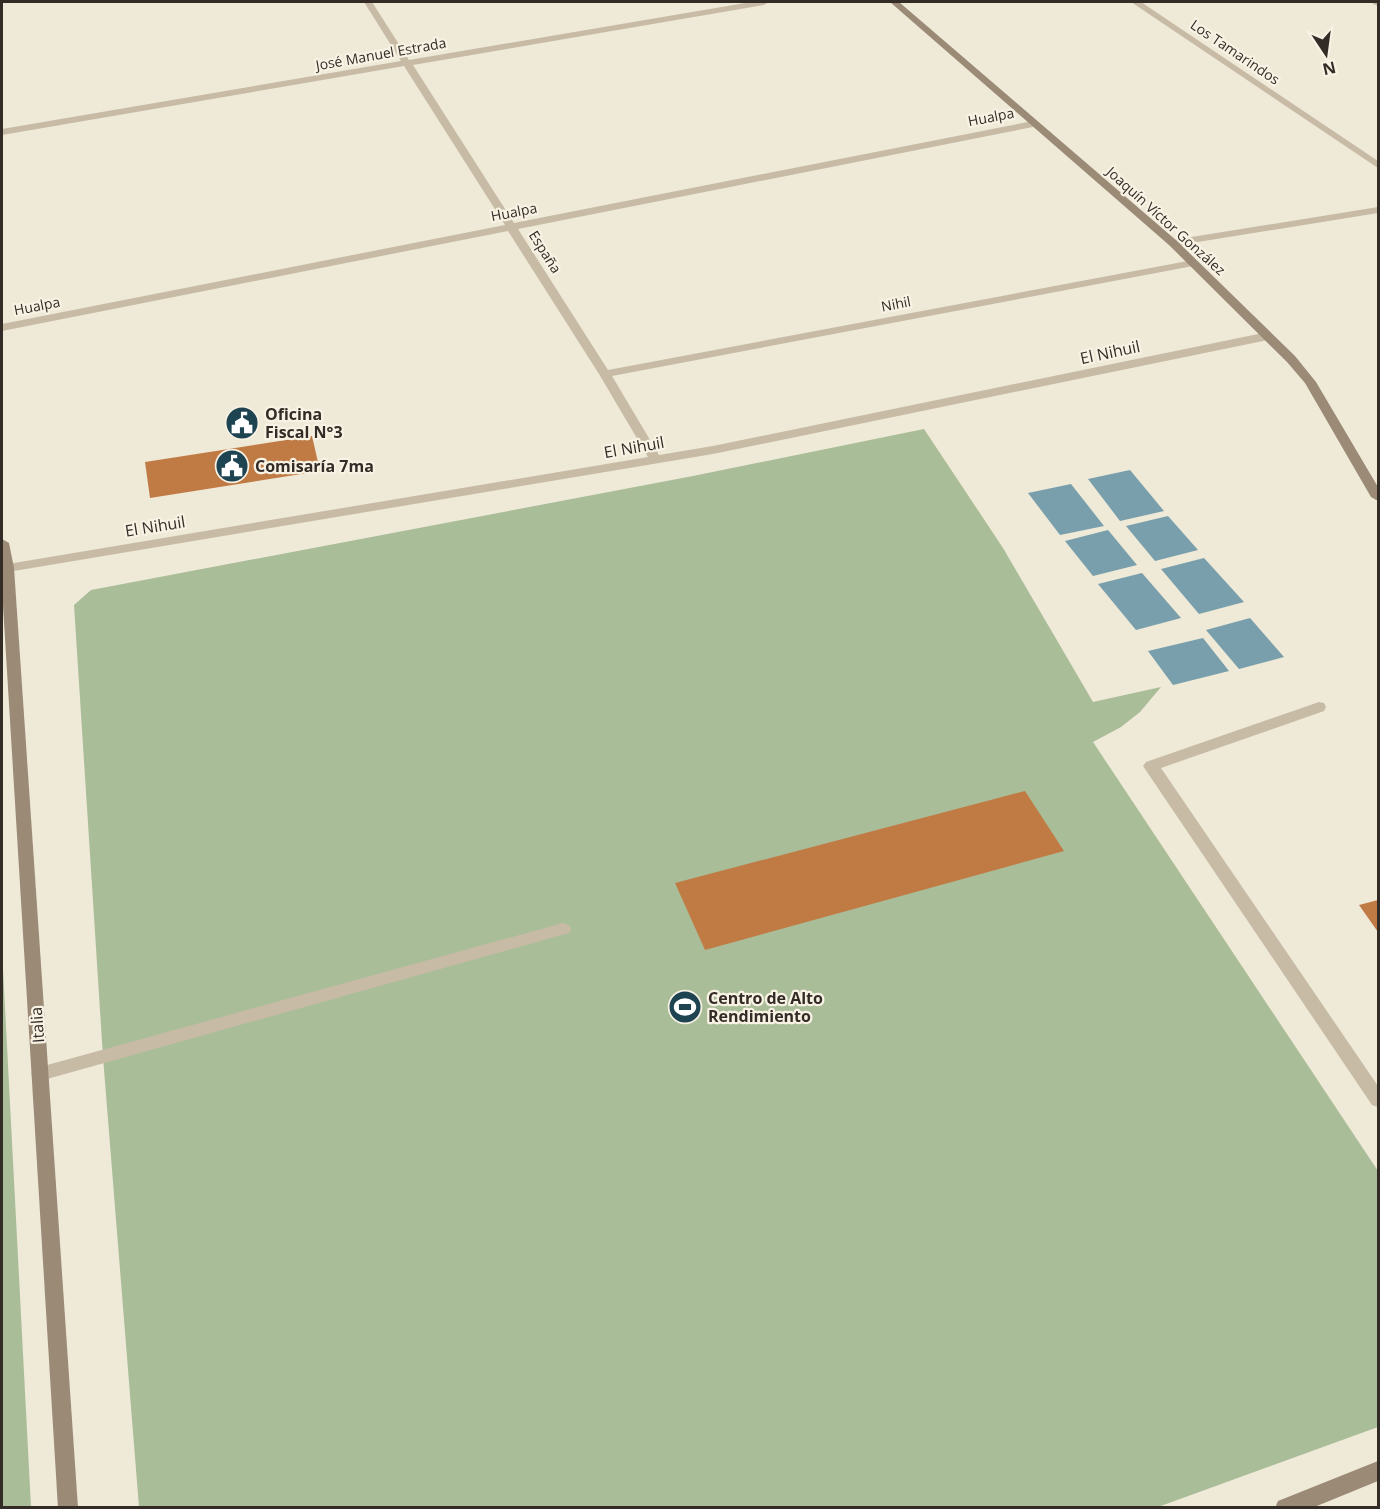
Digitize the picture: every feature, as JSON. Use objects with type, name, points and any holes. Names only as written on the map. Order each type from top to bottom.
[{"type":"main road","name":"Joaquín Víctor González","points":[[894,2],[1173,243],[1268,336],[1310,382],[1378,496]]},
{"type":"main road","name":"Italia","points":[[2,543],[68,1508]]},
{"type":"main road","points":[[1285,1508],[1378,1471]]},
{"type":"street","name":"España","points":[[368,2],[605,374],[656,460]]},
{"type":"street","name":"José Manuel Estrada","points":[[2,132],[764,2]]},
{"type":"street","name":"Los Tamarindos","points":[[1136,2],[1378,165]]},
{"type":"street","name":"Hualpa","points":[[2,328],[1033,124]]},
{"type":"street","points":[[1173,243],[1378,210]]},
{"type":"street","name":"Nihil","points":[[605,374],[1193,263]]},
{"type":"street","name":"El Nihuil","points":[[4,568],[656,460],[1268,336]]},
{"type":"street","points":[[1319,706],[1151,766],[1378,1100]]},
{"type":"street","points":[[40,1074],[563,929]]},
{"type":"green space","name":"Centro de Alto Rendimiento","points":[[924,429],[1003,548],[1093,702],[1161,687],[1140,712],[1121,727],[1093,742],[1378,1171],[1378,1427],[1158,1507],[139,1507],[103,1057],[74,605],[91,590],[693,476]]},
{"type":"green space","points":[[2,950],[31,1507],[2,1507]]},
{"type":"water","points":[[1130,470],[1164,511],[1120,521],[1088,479]]},
{"type":"water","points":[[1071,484],[1104,526],[1060,535],[1028,493]]},
{"type":"water","points":[[1168,516],[1198,550],[1155,561],[1126,526]]},
{"type":"water","points":[[1108,530],[1137,565],[1093,576],[1065,541]]},
{"type":"water","points":[[1204,558],[1244,602],[1199,614],[1161,569]]},
{"type":"water","points":[[1142,573],[1181,618],[1136,630],[1098,584]]},
{"type":"water","points":[[1250,618],[1284,657],[1239,669],[1206,630]]},
{"type":"water","points":[[1203,638],[1229,671],[1173,685],[1148,651]]},
{"type":"building","name":"Comisaría 7ma","points":[[312,436],[320,471],[150,498],[145,462]]},
{"type":"building","points":[[1025,791],[1064,851],[705,950],[675,883]]},
{"type":"building","points":[[1378,900],[1378,932],[1359,905]]},
{"type":"place","name":"Oficina Fiscal N°3","points":[[242,423]]},
{"type":"place","name":"Comisaría 7ma","points":[[232,466]]},
{"type":"place","name":"Centro de Alto Rendimiento","points":[[685,1007]]}]
